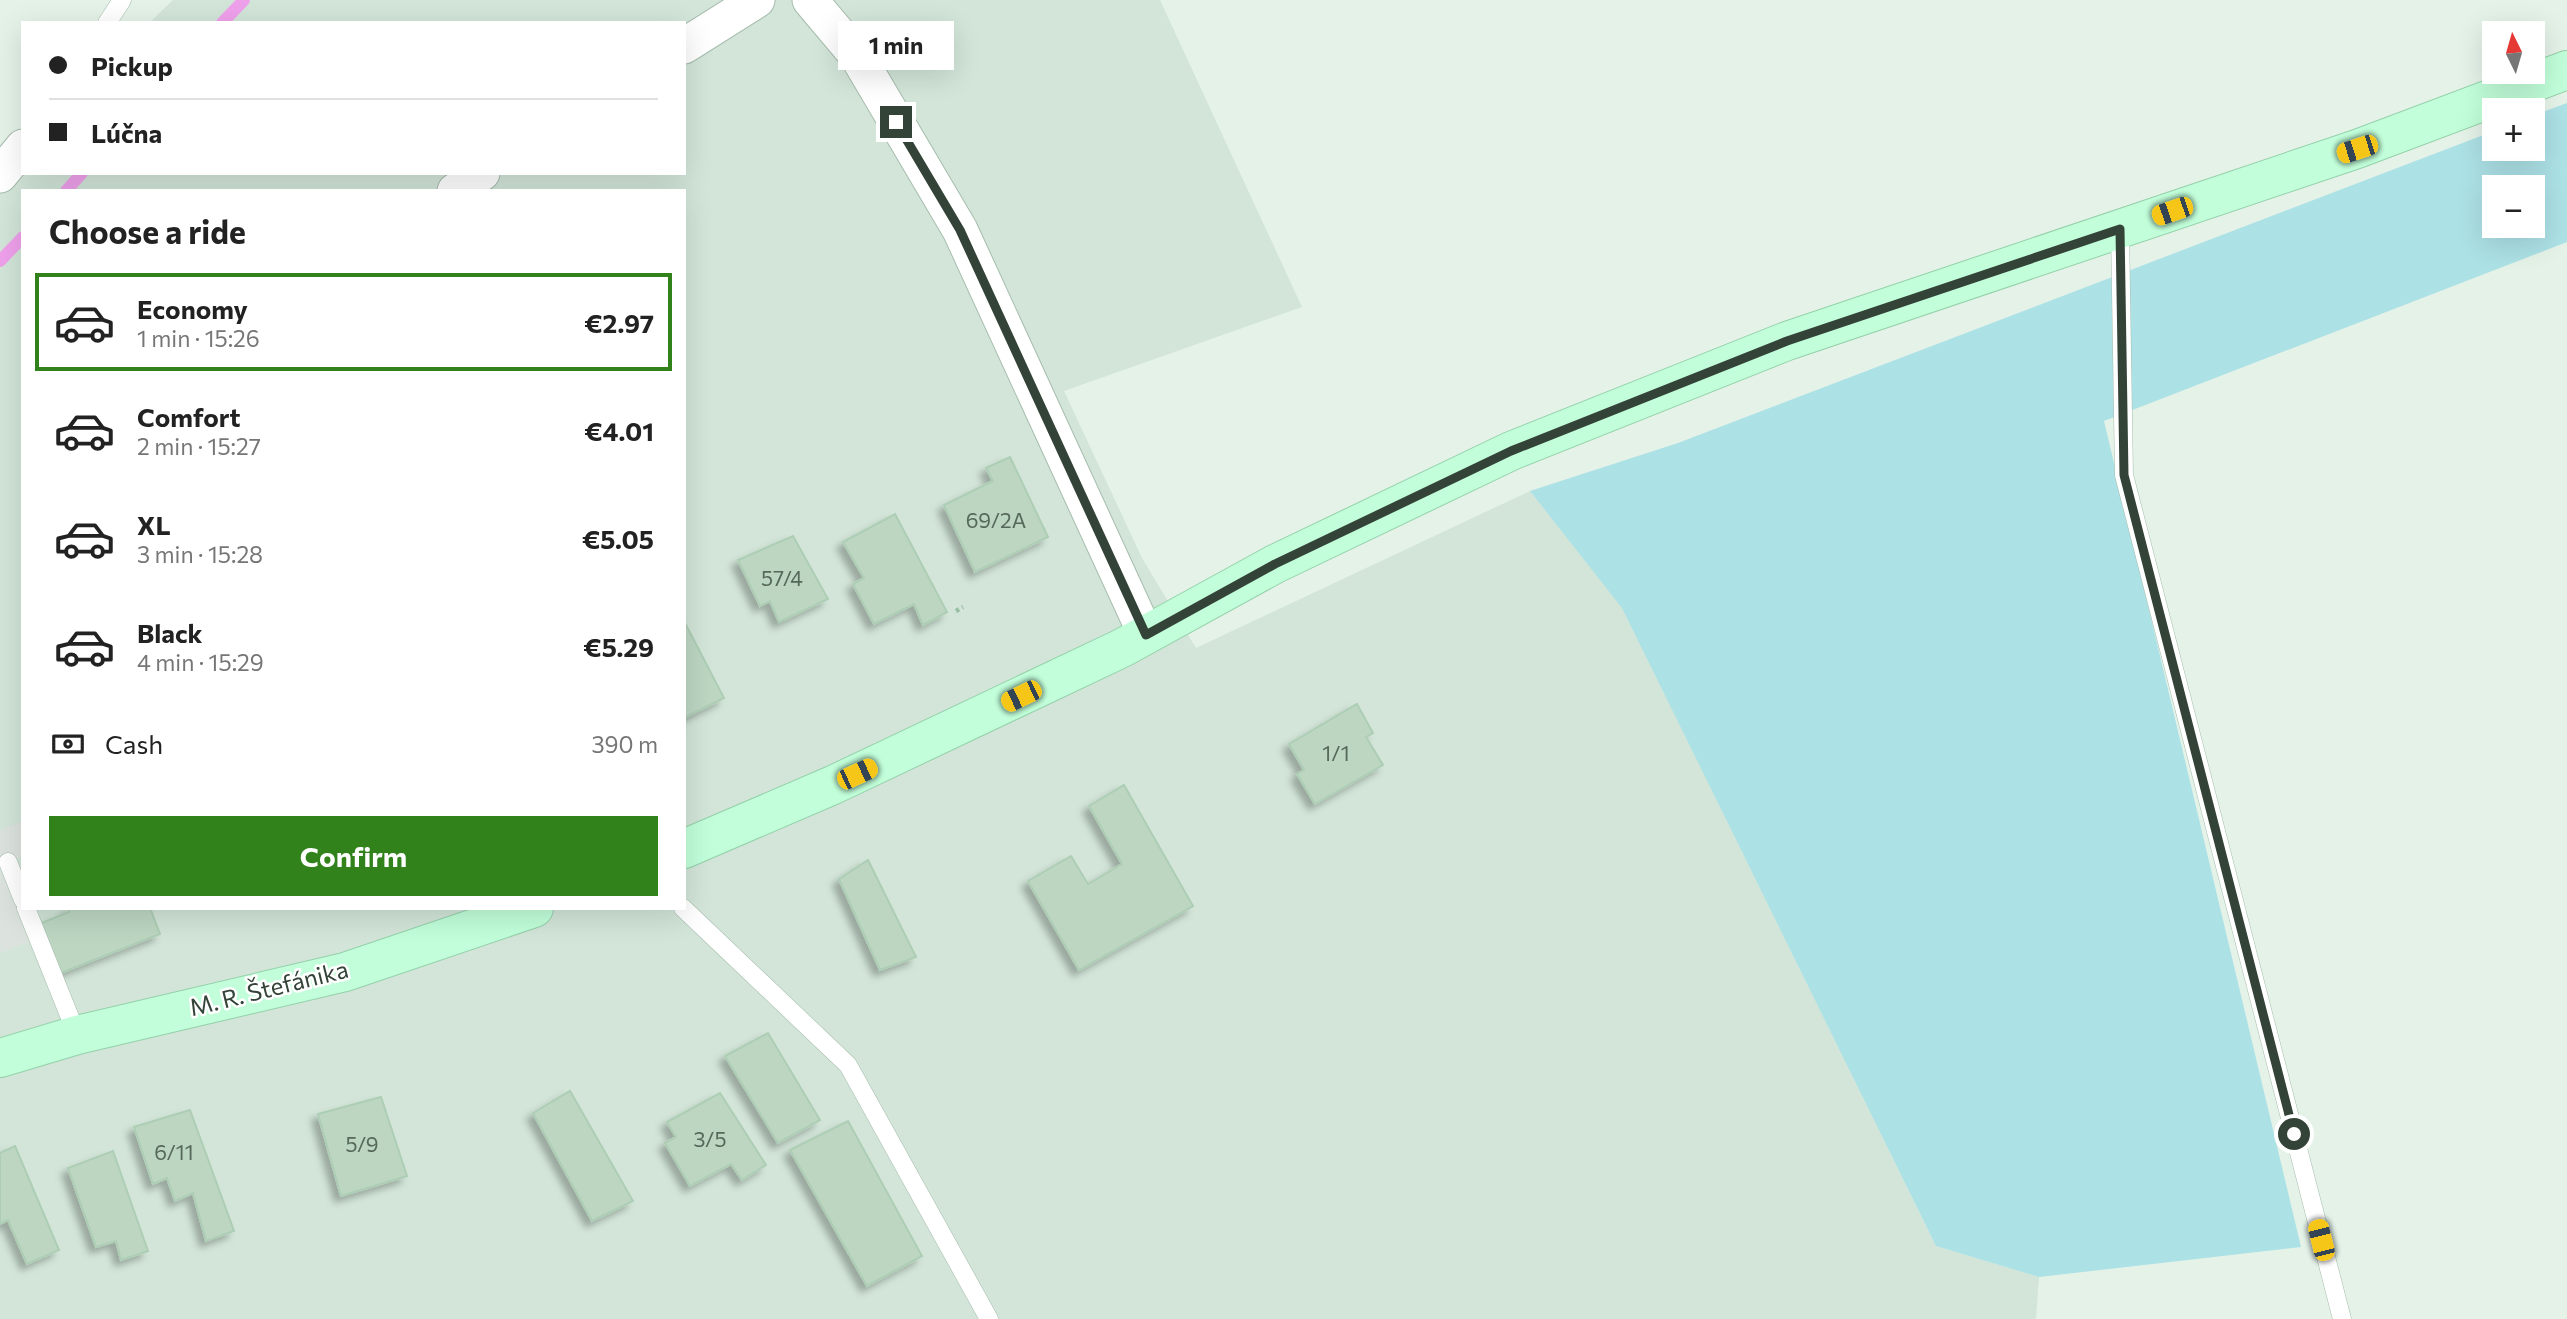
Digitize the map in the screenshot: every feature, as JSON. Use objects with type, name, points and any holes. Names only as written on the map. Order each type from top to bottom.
[{"type":"street","points":[[686,45],[757,0]]},
{"type":"street","points":[[810,0],[858,57],[960,230],[1134,642]]},
{"type":"street","points":[[686,848],[833,785],[1134,642],[1275,564],[1511,451],[1787,341],[2357,149],[2567,70]]},
{"type":"street","points":[[0,175],[21,149]]},
{"type":"street","points":[[458,189],[479,175]]},
{"type":"street","name":"M. R. Štefánika","points":[[0,1058],[77,1035],[345,972],[528,910]]},
{"type":"lane","points":[[108,21],[122,0]]},
{"type":"lane","points":[[2120,229],[2124,475],[2342,1319]]},
{"type":"lane","points":[[8,862],[21,895]]},
{"type":"lane","points":[[27,910],[77,1035]]},
{"type":"lane","points":[[685,910],[848,1065],[989,1319]]},
{"type":"path","points":[[956,611],[963,607]]},
{"type":"shaded area","points":[[173,0],[1160,0],[1302,307],[1064,391],[1142,558],[1196,648],[1530,491],[1622,607],[1936,1246],[2039,1277],[2036,1319],[0,1319],[0,158],[21,172],[21,175],[686,175],[686,21],[151,21]]},
{"type":"shaded area","points":[[2567,103],[2567,242],[2104,421],[2301,1247],[2039,1277],[1936,1246],[1622,608],[1530,491],[1678,443],[2482,136],[2482,161],[2545,161],[2545,111]]},
{"type":"shaded area","points":[[21,822],[21,857],[0,865],[0,830]]},
{"type":"shaded area","points":[[0,868],[29,942],[0,953]]},
{"type":"building","points":[[1010,457],[1048,537],[975,572],[944,505],[993,481],[986,468]]},
{"type":"building","points":[[895,514],[947,612],[923,625],[914,604],[874,624],[853,584],[864,578],[843,542]]},
{"type":"building","points":[[793,536],[828,599],[779,622],[770,601],[760,606],[738,560]]},
{"type":"building","points":[[686,625],[724,698],[686,717]]},
{"type":"building","points":[[1357,704],[1373,733],[1366,737],[1383,765],[1315,804],[1297,774],[1304,770],[1289,744]]},
{"type":"building","points":[[1124,785],[1193,906],[1079,970],[1028,881],[1071,856],[1088,884],[1122,864],[1089,806]]},
{"type":"building","points":[[868,860],[916,957],[880,970],[839,879]]},
{"type":"building","points":[[151,910],[160,934],[58,974],[39,924],[69,912]]},
{"type":"building","points":[[768,1033],[820,1120],[778,1143],[725,1056]]},
{"type":"building","points":[[570,1091],[633,1201],[592,1221],[533,1113]]},
{"type":"building","points":[[720,1093],[766,1165],[742,1180],[731,1164],[690,1186],[665,1143],[676,1137],[667,1122]]},
{"type":"building","points":[[381,1097],[407,1176],[341,1196],[318,1114]]},
{"type":"building","points":[[190,1110],[234,1231],[206,1241],[193,1193],[175,1201],[167,1178],[153,1184],[134,1127]]},
{"type":"building","points":[[848,1121],[922,1256],[867,1286],[790,1150]]},
{"type":"building","points":[[15,1146],[59,1250],[27,1264],[8,1220],[0,1224],[0,1153]]},
{"type":"building","points":[[113,1151],[148,1251],[121,1260],[116,1241],[96,1247],[68,1168]]},
{"type":"waterway","points":[[224,21],[244,0]]},
{"type":"waterway","points":[[68,189],[80,175]]},
{"type":"waterway","points":[[0,261],[21,239]]},
{"type":"route","points":[[896,122],[960,230],[1146,635],[1275,564],[1511,451],[1787,341],[2120,229],[2124,475],[2294,1134]]}]
